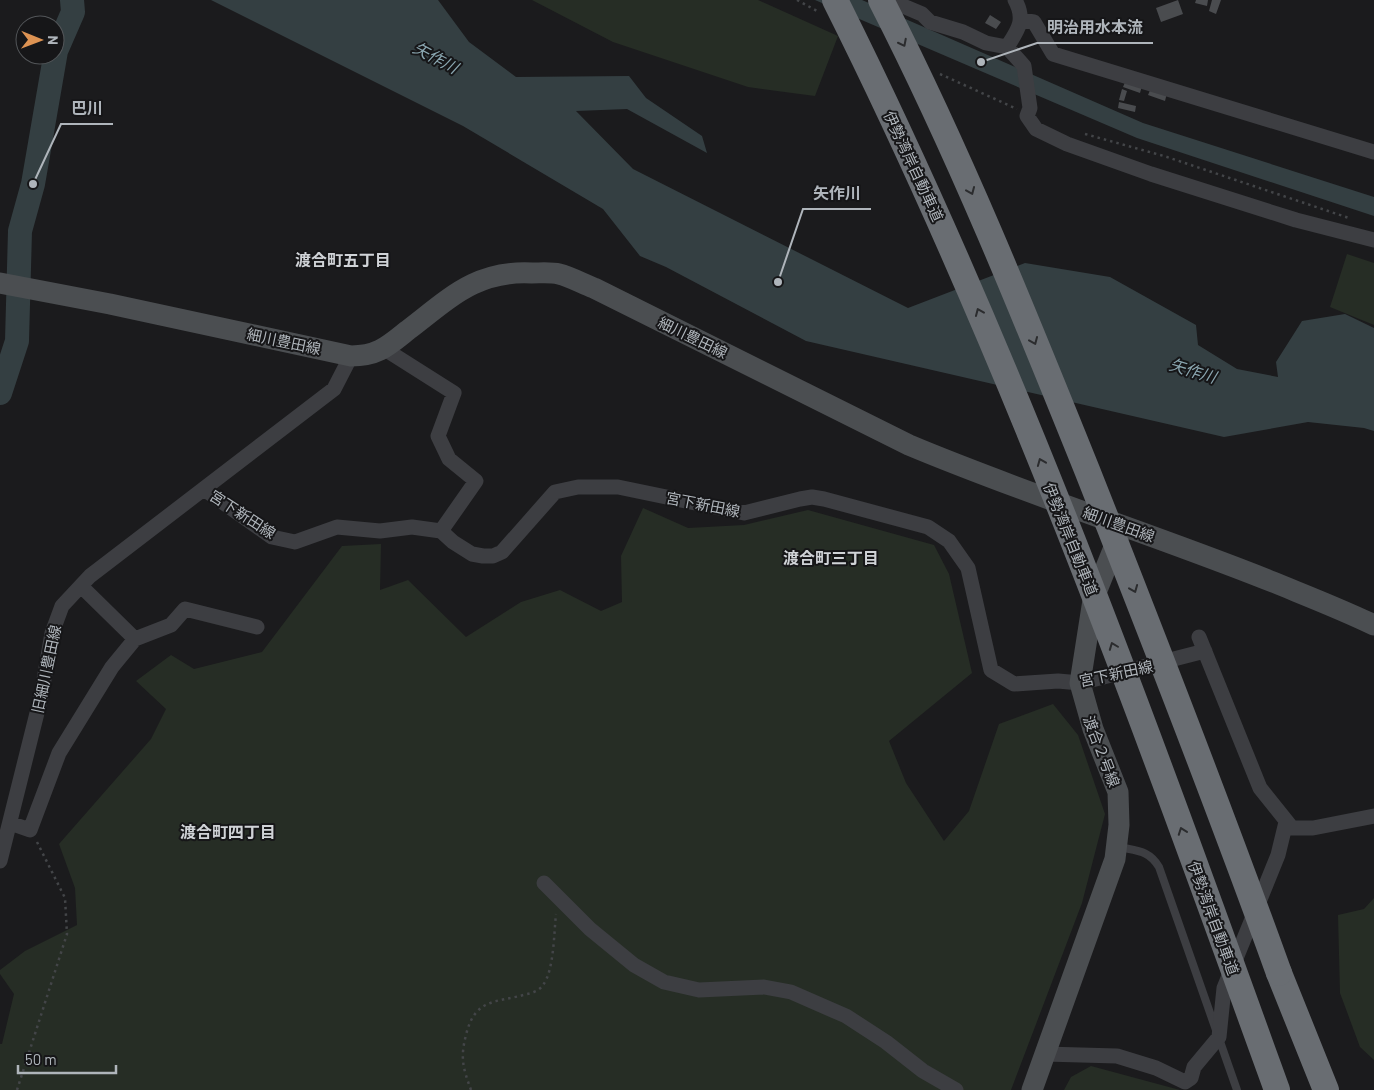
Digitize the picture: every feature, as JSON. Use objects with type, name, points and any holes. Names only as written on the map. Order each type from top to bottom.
[{"type":"highway","points":[[881,0],[954,151],[1052,383],[1189,730],[1321,1090]]},
{"type":"highway","name":"伊勢湾岸自動車道","points":[[829,7],[916,167],[1008,381],[1110,636],[1277,1090]]},
{"type":"highway","points":[[1201,880],[1267,1090]]},
{"type":"highway","points":[[1278,973],[1326,1090]]},
{"type":"main road","name":"細川豊田線","points":[[0,283],[110,304],[351,356],[374,354],[457,292],[485,278],[514,272],[558,274],[594,288],[909,445],[960,466],[1234,566],[1374,625]]},
{"type":"main road","name":"渡合２号線","points":[[1032,1090],[1106,886],[1117,847],[1119,825],[1118,792],[1093,729],[1080,683],[1093,600],[1122,525]]},
{"type":"street","points":[[889,0],[922,14],[930,22],[963,32],[986,43],[1007,47],[1024,66],[1029,112],[1036,129],[1067,144],[1151,174],[1296,220],[1374,240]]},
{"type":"street","points":[[1007,47],[1019,28],[1021,20],[1015,0]]},
{"type":"street","points":[[1021,20],[1034,22],[1053,54],[1374,152]]},
{"type":"street","points":[[383,348],[454,392],[438,436],[449,459],[476,481],[441,531]]},
{"type":"street","name":"旧細川豊田線","points":[[0,860],[40,697],[52,633],[62,606],[90,576],[334,389],[351,356]]},
{"type":"street","name":"宮下新田線","points":[[204,489],[272,538],[295,542],[337,526],[380,531],[412,527],[441,531],[453,542],[472,554],[483,556],[493,556],[502,552],[555,492],[578,487],[618,487],[744,513],[812,497],[928,527],[949,541],[968,568],[992,670],[1014,684],[1058,681],[1080,683],[1202,644],[1260,788],[1286,822]]},
{"type":"street","points":[[81,586],[135,639]]},
{"type":"street","points":[[10,823],[30,830],[58,753],[112,667],[135,639],[171,625],[185,609],[258,627]]},
{"type":"street","points":[[1286,822],[1292,828],[1313,828],[1374,816]]},
{"type":"street","points":[[1045,1054],[1117,1056],[1156,1068],[1185,1082],[1191,1078],[1194,1067],[1219,1037],[1224,988],[1278,855],[1286,822]]},
{"type":"street","points":[[544,883],[590,929],[634,965],[664,982],[699,990],[764,987],[791,992],[846,1016],[886,1042],[923,1071],[956,1090]]},
{"type":"lane","points":[[1117,847],[1145,853],[1153,858],[1160,867],[1236,1090]]},
{"type":"path","points":[[797,0],[829,7]]},
{"type":"path","points":[[938,73],[1016,109],[1029,112]]},
{"type":"path","points":[[1084,134],[1164,156],[1356,220]]},
{"type":"path","points":[[17,1090],[68,934],[65,898],[30,830]]},
{"type":"path","points":[[471,1090],[465,1074],[461,1053],[471,1017],[480,1008],[491,1002],[534,992],[543,986],[549,973],[558,898]]},
{"type":"shaded area","points":[[532,0],[758,0],[838,36],[815,96],[748,87],[613,42]]},
{"type":"shaded area","points":[[1347,254],[1374,263],[1374,325],[1330,307]]},
{"type":"shaded area","points":[[643,508],[688,528],[744,525],[808,510],[934,545],[949,574],[972,673],[889,741],[906,783],[944,841],[969,811],[999,724],[1053,704],[1078,735],[1105,814],[1082,903],[1011,1090],[0,1090],[0,1044],[2,1044],[14,994],[0,974],[0,970],[25,951],[77,925],[75,888],[59,844],[151,739],[166,709],[136,681],[171,655],[194,669],[262,652],[342,546],[381,544],[380,590],[408,580],[466,637],[521,602],[560,590],[601,611],[622,602],[621,556]]},
{"type":"shaded area","points":[[1374,898],[1374,1060],[1360,1047],[1340,993],[1338,915],[1364,909]]},
{"type":"shaded area","points":[[1091,1066],[1180,1090],[1064,1090],[1071,1077]]},
{"type":"water","points":[[211,0],[438,0],[469,42],[516,77],[629,76],[646,98],[702,136],[707,153],[627,109],[576,111],[633,169],[908,308],[1025,263],[1110,277],[1196,325],[1198,345],[1237,369],[1278,377],[1276,362],[1302,321],[1345,314],[1374,328],[1374,431],[1364,428],[1308,422],[1224,437],[806,341],[666,267],[640,256],[603,209],[463,126]]},
{"type":"water","points":[[815,0],[862,0],[1143,123],[1374,197],[1374,216],[1137,138]]},
{"type":"building","points":[[1178,0],[1183,14],[1161,22],[1156,8]]},
{"type":"building","points":[[1196,0],[1208,0],[1207,6],[1195,3]]},
{"type":"building","points":[[1212,0],[1221,0],[1216,14],[1209,11]]},
{"type":"building","points":[[990,15],[1001,22],[996,29],[985,23]]},
{"type":"building","points":[[1126,80],[1142,86],[1140,93],[1123,87]]},
{"type":"building","points":[[1151,88],[1167,93],[1165,101],[1148,95]]},
{"type":"building","points":[[1122,89],[1127,91],[1124,101],[1119,100]]},
{"type":"building","points":[[1119,102],[1136,106],[1135,112],[1118,108]]},
{"type":"waterway","points":[[0,393],[17,341],[20,231],[33,184],[56,51],[73,12],[72,0]]},
{"type":"place","name":"明治用水本流","points":[[981,62]]},
{"type":"place","name":"巴川","points":[[33,184]]},
{"type":"place","name":"矢作川","points":[[778,282]]},
{"type":"district","name":"渡合町五丁目","points":[[343,259]]},
{"type":"district","name":"渡合町三丁目","points":[[831,557]]},
{"type":"district","name":"渡合町四丁目","points":[[228,831]]}]
